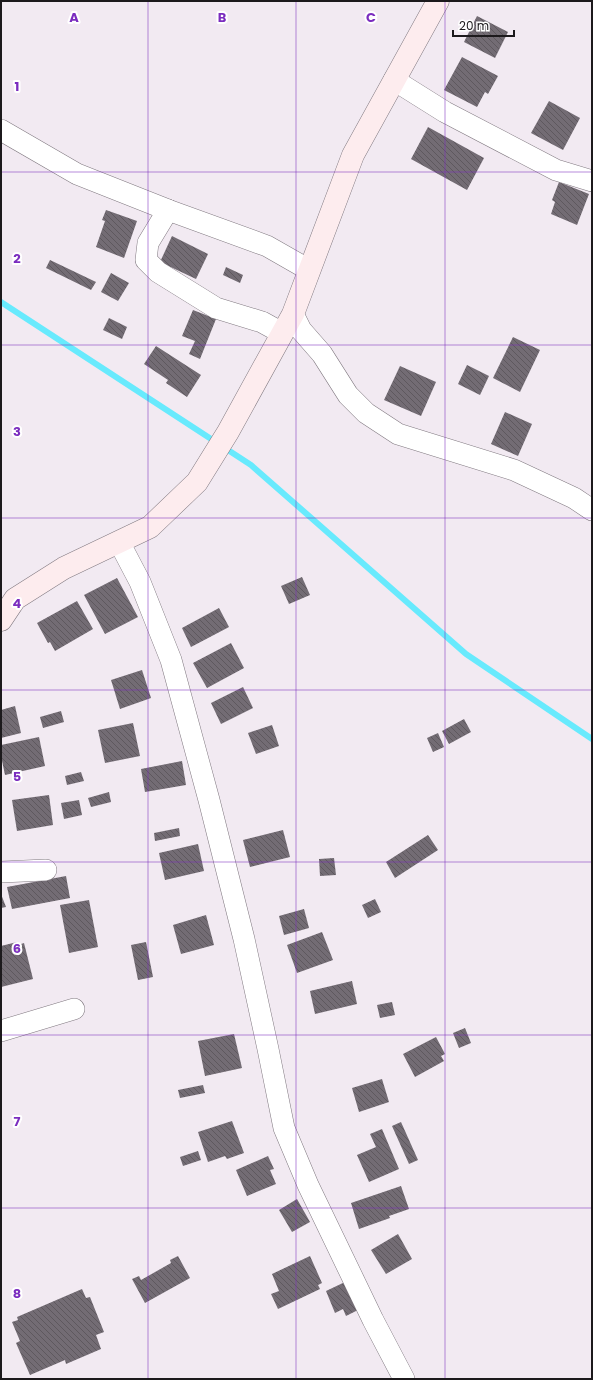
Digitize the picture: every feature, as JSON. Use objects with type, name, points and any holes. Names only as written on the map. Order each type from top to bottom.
[{"type":"main road","points":[[1,620],[15,599],[64,568],[150,527],[198,482],[228,432],[293,314],[353,155],[438,1]]},
{"type":"street","points":[[394,80],[445,112],[556,170],[592,180]]},
{"type":"street","points":[[1,130],[77,174],[168,210],[267,246],[309,270]]},
{"type":"street","points":[[168,210],[148,243],[146,260],[158,272],[216,308],[262,322],[282,333]]},
{"type":"street","points":[[293,314],[301,330],[322,354],[348,395],[366,413],[398,434],[514,470],[574,498],[592,510]]},
{"type":"street","points":[[119,542],[140,582],[171,660],[207,792],[244,939],[284,1128],[308,1184],[373,1320],[404,1379]]},
{"type":"street","points":[[1,872],[46,870]]},
{"type":"street","points":[[1,1031],[74,1009]]},
{"type":"building","points":[[477,16],[508,32],[495,58],[464,42]]},
{"type":"building","points":[[462,57],[498,76],[488,94],[485,92],[477,107],[444,90]]},
{"type":"building","points":[[549,101],[580,118],[563,150],[531,133]]},
{"type":"building","points":[[428,127],[484,158],[467,190],[411,159]]},
{"type":"building","points":[[559,182],[589,194],[577,225],[551,214],[555,202],[552,200]]},
{"type":"building","points":[[106,210],[137,221],[124,258],[96,247],[105,221],[102,220]]},
{"type":"building","points":[[172,236],[208,254],[196,279],[160,262]]},
{"type":"building","points":[[50,260],[96,282],[91,290],[46,268]]},
{"type":"building","points":[[226,267],[243,275],[240,283],[223,275]]},
{"type":"building","points":[[111,273],[129,283],[118,301],[101,292]]},
{"type":"building","points":[[193,310],[216,319],[200,359],[189,354],[195,341],[182,336]]},
{"type":"building","points":[[109,318],[127,327],[122,339],[103,330]]},
{"type":"building","points":[[513,337],[540,350],[520,392],[493,378]]},
{"type":"building","points":[[156,346],[201,375],[187,397],[166,383],[168,380],[144,364]]},
{"type":"building","points":[[467,365],[489,376],[480,395],[458,384]]},
{"type":"building","points":[[400,366],[436,382],[421,416],[384,400]]},
{"type":"building","points":[[505,412],[532,424],[518,456],[491,444]]},
{"type":"building","points":[[302,577],[310,595],[289,604],[281,586]]},
{"type":"building","points":[[117,578],[138,617],[105,634],[84,595]]},
{"type":"building","points":[[77,601],[93,629],[55,651],[50,642],[48,643],[37,623]]},
{"type":"building","points":[[219,608],[229,627],[191,647],[182,628]]},
{"type":"building","points":[[231,643],[244,668],[207,688],[193,663]]},
{"type":"building","points":[[142,670],[151,698],[120,709],[111,680]]},
{"type":"building","points":[[243,687],[253,708],[221,724],[211,703]]},
{"type":"building","points":[[15,706],[21,733],[1,738],[1,710]]},
{"type":"building","points":[[61,711],[64,722],[43,728],[40,717]]},
{"type":"building","points":[[464,719],[471,732],[449,744],[442,731]]},
{"type":"building","points":[[133,723],[140,756],[105,763],[98,730]]},
{"type":"building","points":[[272,725],[279,746],[256,754],[248,733]]},
{"type":"building","points":[[438,733],[444,747],[433,752],[427,738]]},
{"type":"building","points":[[39,737],[45,766],[5,775],[1,756],[1,745]]},
{"type":"building","points":[[182,761],[186,785],[145,792],[141,769]]},
{"type":"building","points":[[81,772],[84,781],[67,785],[65,776]]},
{"type":"building","points":[[109,792],[111,802],[91,807],[88,798]]},
{"type":"building","points":[[49,795],[53,825],[17,831],[12,800]]},
{"type":"building","points":[[79,800],[82,815],[64,819],[61,803]]},
{"type":"building","points":[[179,828],[180,836],[155,841],[154,833]]},
{"type":"building","points":[[283,830],[290,857],[250,867],[243,840]]},
{"type":"building","points":[[428,835],[438,850],[395,878],[386,862]]},
{"type":"building","points":[[198,844],[204,871],[165,880],[159,853]]},
{"type":"building","points":[[334,858],[336,875],[320,876],[319,859]]},
{"type":"building","points":[[66,876],[70,898],[12,909],[7,887]]},
{"type":"building","points":[[1,894],[6,907],[1,908]]},
{"type":"building","points":[[375,899],[381,912],[368,918],[362,905]]},
{"type":"building","points":[[89,900],[98,947],[69,953],[60,905]]},
{"type":"building","points":[[304,909],[309,928],[284,935],[279,916]]},
{"type":"building","points":[[206,915],[214,945],[181,954],[173,925]]},
{"type":"building","points":[[322,932],[333,960],[297,973],[287,945]]},
{"type":"building","points":[[17,942],[18,945],[24,943],[33,979],[1,987],[1,946]]},
{"type":"building","points":[[146,942],[153,977],[138,980],[131,945]]},
{"type":"building","points":[[352,981],[357,1004],[315,1014],[310,991]]},
{"type":"building","points":[[392,1002],[395,1015],[380,1018],[377,1005]]},
{"type":"building","points":[[465,1028],[471,1043],[459,1048],[453,1033]]},
{"type":"building","points":[[234,1034],[242,1068],[205,1076],[198,1041]]},
{"type":"building","points":[[436,1037],[445,1054],[441,1056],[444,1061],[415,1077],[403,1054]]},
{"type":"building","points":[[382,1079],[389,1102],[359,1112],[352,1088]]},
{"type":"building","points":[[203,1085],[205,1093],[180,1098],[178,1090]]},
{"type":"building","points":[[232,1121],[244,1153],[227,1159],[225,1156],[208,1162],[198,1132]]},
{"type":"building","points":[[401,1122],[418,1160],[409,1164],[392,1126]]},
{"type":"building","points":[[382,1129],[399,1169],[369,1182],[357,1155],[376,1147],[370,1134]]},
{"type":"building","points":[[198,1151],[201,1160],[183,1166],[180,1157]]},
{"type":"building","points":[[268,1156],[274,1169],[270,1170],[276,1184],[247,1196],[236,1170]]},
{"type":"building","points":[[401,1186],[409,1209],[389,1216],[390,1218],[359,1229],[351,1203]]},
{"type":"building","points":[[297,1199],[310,1222],[292,1232],[279,1210]]},
{"type":"building","points":[[398,1234],[412,1259],[386,1274],[371,1250]]},
{"type":"building","points":[[178,1256],[190,1278],[145,1303],[132,1279],[139,1276],[141,1280],[171,1263],[170,1260]]},
{"type":"building","points":[[310,1256],[322,1283],[318,1285],[320,1289],[278,1309],[271,1294],[279,1291],[272,1274]]},
{"type":"building","points":[[345,1282],[358,1310],[346,1316],[343,1309],[335,1313],[326,1291]]},
{"type":"building","points":[[82,1289],[86,1298],[90,1297],[104,1332],[96,1335],[101,1349],[66,1364],[65,1360],[30,1375],[16,1343],[20,1341],[12,1322],[18,1320],[17,1317]]},
{"type":"waterway","points":[[1,302],[251,465],[466,654],[592,739]]}]
